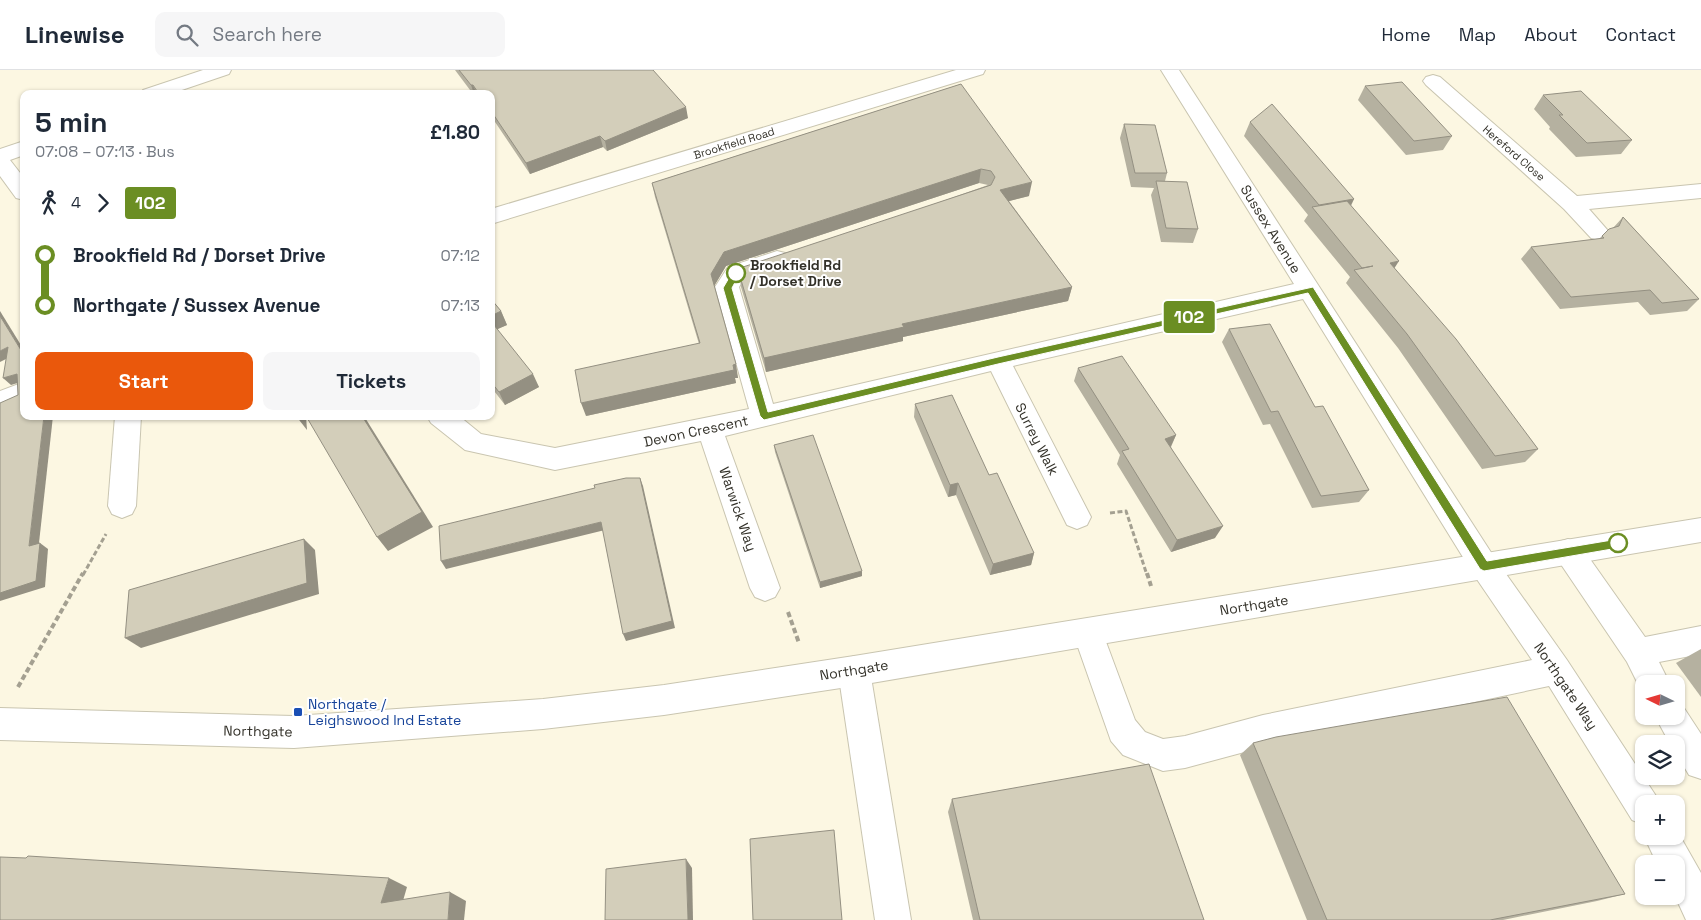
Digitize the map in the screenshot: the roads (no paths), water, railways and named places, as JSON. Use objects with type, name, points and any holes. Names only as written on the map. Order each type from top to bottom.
[{"type":"street","points":[[162,90],[222,70]]},
{"type":"street","name":"Brookfield Road","points":[[495,216],[973,70]]},
{"type":"street","name":"Sussex Avenue","points":[[1170,70],[1484,566]]},
{"type":"street","name":"Hereford Close","points":[[1433,81],[1572,204],[1599,233]]},
{"type":"street","points":[[1456,102],[1485,98]]},
{"type":"street","points":[[20,149],[0,159],[20,187]]},
{"type":"street","points":[[1572,204],[1701,190]]},
{"type":"street","points":[[764,416],[727,288],[736,273],[792,254]]},
{"type":"street","name":"Devon Crescent","points":[[445,420],[474,443],[555,459],[710,429],[998,360],[1310,290]]},
{"type":"street","name":"Surrey Walk","points":[[998,360],[1077,517]]},
{"type":"street","points":[[0,401],[20,394]]},
{"type":"street","points":[[122,506],[128,420]]},
{"type":"street","name":"Warwick Way","points":[[710,429],[765,588]]},
{"type":"street","name":"Northgate","points":[[0,724],[294,732],[543,714],[664,700],[854,671],[1568,551],[1697,536]]},
{"type":"street","points":[[1568,551],[1638,652],[1650,675]]},
{"type":"street","name":"Northgate Way","points":[[1484,566],[1556,670],[1636,795]]},
{"type":"street","points":[[1088,633],[1122,730],[1134,744],[1163,755],[1185,752],[1264,731],[1556,670]]},
{"type":"street","points":[[1638,652],[1701,640]]},
{"type":"street","points":[[854,671],[893,920]]},
{"type":"street","points":[[1677,725],[1701,762]]},
{"type":"street","points":[[1666,845],[1698,898]]},
{"type":"place","name":"Brookfield Rd / Dorset Drive","points":[[736,273]]},
{"type":"place","name":"Northgate / Leighswood Ind Estate","points":[[298,712]]}]
